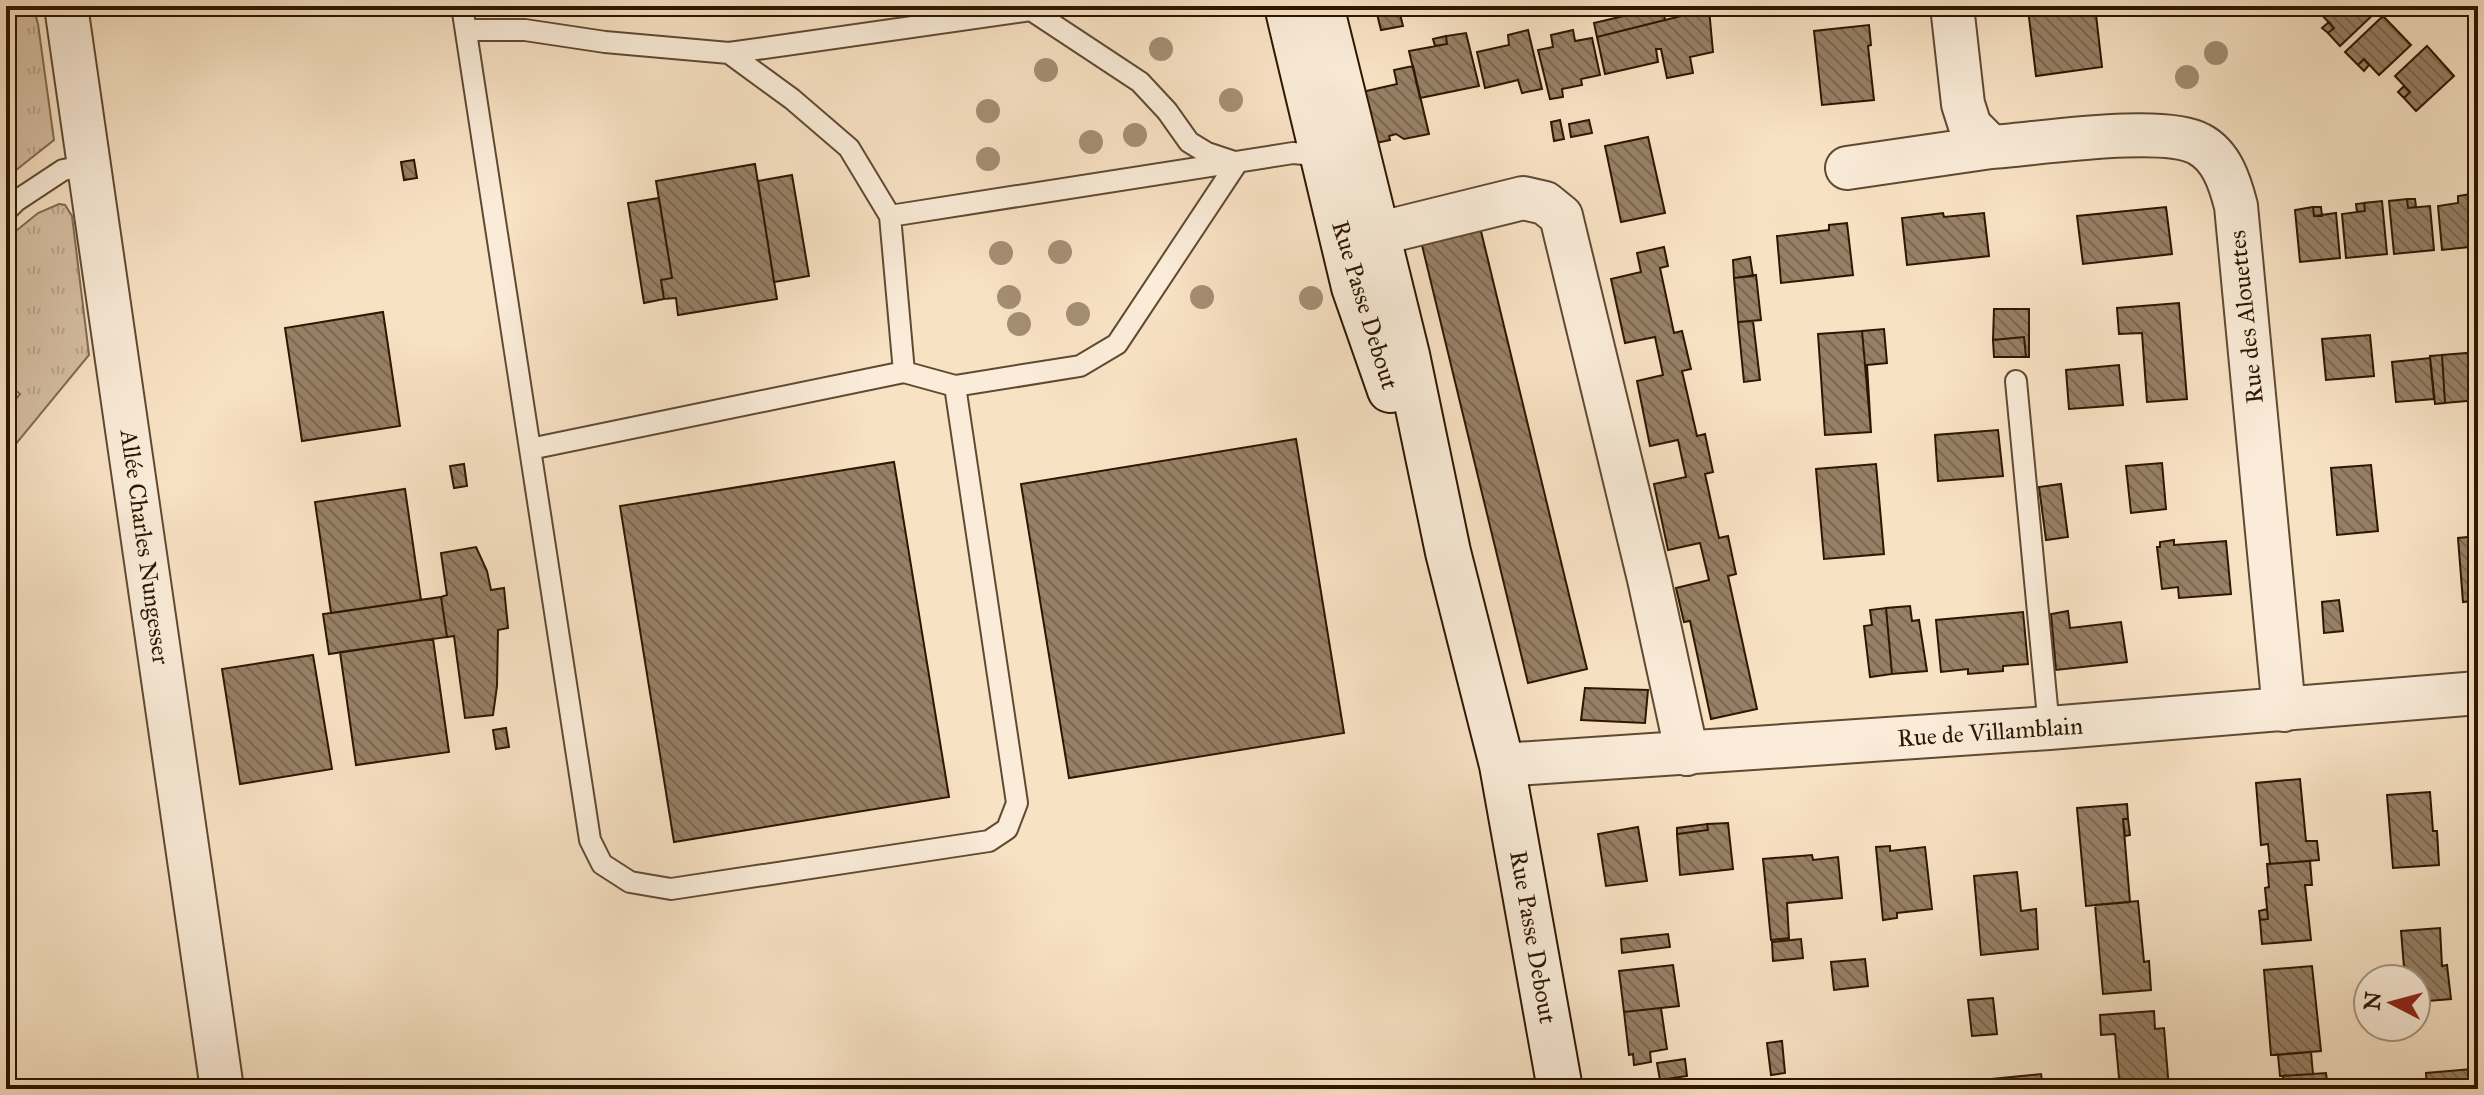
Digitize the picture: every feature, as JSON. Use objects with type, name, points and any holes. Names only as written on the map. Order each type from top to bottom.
[{"type":"main road","name":"Rue Passe Debout","points":[[1287,6],[1311,146],[1354,287],[1448,552]]},
{"type":"main road","name":"Rue Passe Debout","points":[[1321,6],[1407,355],[1448,552],[1502,765],[1560,1089]]},
{"type":"street","name":"Allée Charles Nungesser","points":[[66,6],[222,1089]]},
{"type":"street","points":[[1952,6],[1963,104],[1970,126],[1991,147]]},
{"type":"street","name":"Rue des Alouettes","points":[[1847,168],[1991,147],[2139,135],[2177,137],[2200,144],[2215,158],[2230,180],[2236,206],[2284,710]]},
{"type":"street","points":[[1377,234],[1523,198],[1545,203],[1561,216],[1649,579],[1687,754]]},
{"type":"street","name":"Rue de Villamblain","points":[[1502,765],[2049,728],[2478,693]]},
{"type":"lane","points":[[462,6],[590,840],[602,864],[630,882],[671,889],[989,841],[1007,829],[1017,803],[955,386]]},
{"type":"lane","points":[[466,30],[525,30],[605,42],[729,53],[1031,8],[1140,82],[1167,111],[1189,142],[1207,153],[1237,163]]},
{"type":"lane","points":[[729,53],[792,99],[849,148],[890,216],[904,372]]},
{"type":"lane","points":[[1311,146],[1342,92]]},
{"type":"lane","points":[[890,216],[1237,163],[1311,146],[1343,159],[1372,273],[1391,290]]},
{"type":"lane","points":[[530,449],[904,372],[955,386],[1080,366],[1117,344],[1237,163]]},
{"type":"lane","points":[[6,211],[63,170],[91,165]]},
{"type":"lane","points":[[2016,381],[2049,728]]},
{"type":"green space","points":[[6,6],[33,6],[54,140],[6,178]]},
{"type":"green space","points":[[59,204],[65,205],[72,216],[89,355],[6,456],[6,411],[20,394],[6,382],[6,239],[38,213]]},
{"type":"building","points":[[1375,6],[1398,6],[1403,26],[1381,30]]},
{"type":"building","points":[[1460,6],[1482,6],[1482,7],[1461,11]]},
{"type":"building","points":[[1626,6],[1662,6],[1665,20],[1597,37],[1594,23],[1628,15]]},
{"type":"building","points":[[2095,6],[2102,67],[2036,76],[2028,9]]},
{"type":"building","points":[[2324,6],[2374,6],[2378,10],[2340,46],[2328,33],[2334,28],[2319,12]]},
{"type":"building","points":[[1709,9],[1713,52],[1690,57],[1693,73],[1667,78],[1661,49],[1656,49],[1658,62],[1605,74],[1597,37]]},
{"type":"building","points":[[2383,16],[2411,45],[2379,75],[2364,59],[2358,65],[2345,52]]},
{"type":"building","points":[[2329,22],[2334,28],[2328,33],[2322,28]]},
{"type":"building","points":[[1869,25],[1874,100],[1822,105],[1814,31]]},
{"type":"building","points":[[1528,30],[1542,89],[1522,93],[1518,80],[1485,88],[1477,52],[1509,45],[1508,35]]},
{"type":"building","points":[[1573,30],[1575,41],[1592,38],[1600,75],[1581,79],[1582,85],[1562,89],[1563,97],[1550,99],[1538,50],[1553,47],[1551,35]]},
{"type":"building","points":[[1466,33],[1479,86],[1420,98],[1409,51],[1447,44],[1446,36]]},
{"type":"building","points":[[1446,36],[1447,44],[1435,46],[1433,39]]},
{"type":"building","points":[[2427,46],[2454,76],[2416,111],[2404,98],[2410,92],[2395,76]]},
{"type":"building","points":[[2364,59],[2369,65],[2364,71],[2358,65]]},
{"type":"building","points":[[1413,66],[1429,134],[1404,139],[1396,134],[1389,136],[1390,140],[1376,143],[1362,92],[1397,84],[1394,70]]},
{"type":"building","points":[[2404,86],[2410,92],[2404,98],[2398,92]]},
{"type":"building","points":[[1560,120],[1564,139],[1554,141],[1551,122]]},
{"type":"building","points":[[1589,120],[1592,133],[1571,137],[1569,124]]},
{"type":"building","points":[[1648,137],[1665,213],[1621,222],[1605,146]]},
{"type":"building","points":[[414,160],[417,178],[404,180],[401,162]]},
{"type":"building","points":[[755,164],[777,299],[678,315],[676,298],[664,299],[661,280],[672,278],[656,181]]},
{"type":"building","points":[[792,175],[809,276],[774,282],[758,181]]},
{"type":"building","points":[[2477,193],[2478,246],[2442,250],[2438,206],[2458,203],[2458,196]]},
{"type":"building","points":[[659,198],[672,278],[661,280],[664,299],[644,303],[628,203]]},
{"type":"building","points":[[2407,199],[2415,199],[2416,207],[2408,208]]},
{"type":"building","points":[[2407,199],[2408,208],[2430,206],[2434,250],[2394,254],[2389,201]]},
{"type":"building","points":[[2382,201],[2387,254],[2346,258],[2342,214],[2365,211],[2364,203]]},
{"type":"building","points":[[2364,203],[2365,211],[2357,212],[2356,204]]},
{"type":"building","points":[[2166,207],[2172,254],[2083,264],[2077,216]]},
{"type":"building","points":[[2313,207],[2321,207],[2322,216],[2314,216]]},
{"type":"building","points":[[2313,207],[2314,216],[2336,213],[2340,258],[2300,262],[2295,210]]},
{"type":"building","points":[[1943,213],[1944,217],[1984,213],[1989,256],[1907,265],[1902,218]]},
{"type":"building","points":[[1479,223],[1587,669],[1528,683],[1420,237]]},
{"type":"building","points":[[1847,223],[1853,275],[1781,283],[1777,236],[1829,230],[1829,225]]},
{"type":"building","points":[[1664,247],[1668,266],[1660,268],[1674,333],[1682,331],[1691,369],[1682,371],[1697,436],[1705,434],[1713,472],[1705,474],[1719,538],[1728,536],[1736,574],[1728,576],[1757,709],[1711,719],[1690,621],[1684,622],[1676,588],[1709,580],[1700,543],[1668,550],[1654,484],[1686,477],[1678,440],[1650,446],[1637,381],[1663,375],[1655,337],[1625,343],[1611,279],[1641,272],[1637,253]]},
{"type":"building","points":[[1750,257],[1753,276],[1734,278],[1733,260]]},
{"type":"building","points":[[1756,275],[1761,320],[1738,322],[1734,278]]},
{"type":"building","points":[[2179,303],[2187,399],[2147,402],[2142,333],[2119,334],[2117,308]]},
{"type":"building","points":[[1994,309],[2029,309],[2029,357],[2026,357],[2024,337],[1993,340]]},
{"type":"building","points":[[383,312],[400,426],[302,441],[285,328]]},
{"type":"building","points":[[1753,321],[1760,380],[1744,382],[1738,322]]},
{"type":"building","points":[[1884,329],[1887,363],[1867,365],[1871,432],[1862,331]]},
{"type":"building","points":[[1862,331],[1871,432],[1825,435],[1818,334]]},
{"type":"building","points":[[2370,335],[2374,376],[2326,380],[2322,339]]},
{"type":"building","points":[[2024,337],[2026,357],[1994,357],[1993,340]]},
{"type":"building","points":[[2478,352],[2478,400],[2445,403],[2442,355]]},
{"type":"building","points":[[2442,355],[2445,403],[2435,404],[2430,356]]},
{"type":"building","points":[[2430,358],[2434,399],[2396,402],[2392,362]]},
{"type":"building","points":[[2119,365],[2123,405],[2069,409],[2066,370]]},
{"type":"building","points":[[1998,430],[2003,476],[1938,481],[1935,435]]},
{"type":"building","points":[[1296,439],[1344,733],[1069,778],[1021,484]]},
{"type":"building","points":[[894,462],[949,797],[674,842],[620,506]]},
{"type":"building","points":[[2162,463],[2166,509],[2131,513],[2126,466]]},
{"type":"building","points":[[464,464],[467,486],[454,488],[450,466]]},
{"type":"building","points":[[1876,464],[1884,554],[1824,559],[1816,469]]},
{"type":"building","points":[[2371,465],[2378,531],[2337,535],[2331,468]]},
{"type":"building","points":[[2061,484],[2068,537],[2046,540],[2039,487]]},
{"type":"building","points":[[405,489],[421,600],[331,613],[315,502]]},
{"type":"building","points":[[2478,536],[2478,600],[2463,602],[2458,538]]},
{"type":"building","points":[[2174,540],[2174,545],[2226,541],[2231,594],[2179,598],[2178,587],[2162,589],[2157,547],[2160,547],[2160,542]]},
{"type":"building","points":[[476,547],[487,571],[491,590],[504,588],[508,628],[498,630],[493,715],[465,718],[454,636],[447,637],[441,597],[447,595],[441,553]]},
{"type":"building","points":[[441,597],[447,637],[329,654],[323,614]]},
{"type":"building","points":[[2339,600],[2343,631],[2324,633],[2322,602]]},
{"type":"building","points":[[1910,606],[1912,621],[1919,620],[1927,671],[1892,674],[1886,608]]},
{"type":"building","points":[[1886,608],[1892,674],[1870,677],[1864,626],[1872,625],[1870,610]]},
{"type":"building","points":[[2068,611],[2070,628],[2121,622],[2127,662],[2056,670],[2051,614]]},
{"type":"building","points":[[2023,612],[2028,664],[2003,666],[2003,671],[1968,674],[1968,669],[1941,672],[1936,620]]},
{"type":"building","points":[[433,639],[449,752],[356,765],[340,652]]},
{"type":"building","points":[[313,655],[332,769],[240,784],[222,669]]},
{"type":"building","points":[[1585,688],[1648,690],[1645,723],[1581,720]]},
{"type":"building","points":[[506,728],[509,747],[496,749],[493,730]]},
{"type":"building","points":[[2300,779],[2306,841],[2317,841],[2319,860],[2270,864],[2268,844],[2261,845],[2256,783]]},
{"type":"building","points":[[2430,792],[2439,865],[2393,868],[2387,795]]},
{"type":"building","points":[[2127,804],[2128,819],[2123,819],[2130,902],[2086,906],[2077,808]]},
{"type":"building","points":[[2123,819],[2128,819],[2130,835],[2125,836]]},
{"type":"building","points":[[1728,823],[1733,869],[1680,875],[1677,834],[1708,830],[1707,824]]},
{"type":"building","points":[[1707,824],[1708,830],[1677,834],[1677,828]]},
{"type":"building","points":[[1638,827],[1647,881],[1606,886],[1598,834]]},
{"type":"building","points":[[1890,846],[1890,851],[1925,847],[1932,909],[1897,913],[1897,918],[1883,920],[1876,847]]},
{"type":"building","points":[[1812,855],[1813,860],[1838,857],[1842,898],[1787,903],[1789,938],[1771,940],[1763,859]]},
{"type":"building","points":[[2310,861],[2312,885],[2305,885],[2311,940],[2262,944],[2260,920],[2268,919],[2265,888],[2269,887],[2267,864]]},
{"type":"building","points":[[2017,872],[2021,911],[2036,909],[2038,949],[1981,955],[1974,876]]},
{"type":"building","points":[[2138,901],[2144,962],[2149,961],[2151,990],[2103,994],[2095,905]]},
{"type":"building","points":[[2267,909],[2268,919],[2260,920],[2259,911]]},
{"type":"building","points":[[2440,928],[2442,966],[2447,965],[2451,999],[2432,1001],[2432,963],[2404,963],[2401,931]]},
{"type":"building","points":[[1668,934],[1670,947],[1622,953],[1621,939]]},
{"type":"building","points":[[1801,939],[1803,958],[1773,961],[1772,942]]},
{"type":"building","points":[[1865,959],[1868,986],[1834,990],[1831,962]]},
{"type":"building","points":[[1673,965],[1679,1006],[1624,1012],[1619,971]]},
{"type":"building","points":[[2312,966],[2321,1051],[2271,1055],[2264,970]]},
{"type":"building","points":[[1993,998],[1997,1034],[1972,1036],[1968,1000]]},
{"type":"building","points":[[1661,1008],[1667,1049],[1650,1052],[1651,1062],[1634,1065],[1633,1054],[1629,1055],[1624,1012]]},
{"type":"building","points":[[2154,1011],[2155,1029],[2164,1028],[2169,1089],[2120,1089],[2115,1034],[2101,1035],[2100,1015]]},
{"type":"building","points":[[1782,1041],[1785,1073],[1771,1075],[1767,1043]]},
{"type":"building","points":[[2311,1052],[2313,1074],[2280,1076],[2278,1055]]},
{"type":"building","points":[[1685,1059],[1687,1076],[1660,1080],[1657,1063]]},
{"type":"building","points":[[2472,1069],[2474,1089],[2427,1089],[2426,1073]]},
{"type":"building","points":[[2326,1073],[2328,1089],[2284,1089],[2283,1076]]},
{"type":"building","points":[[2041,1074],[2043,1089],[1993,1089],[1992,1079]]}]
